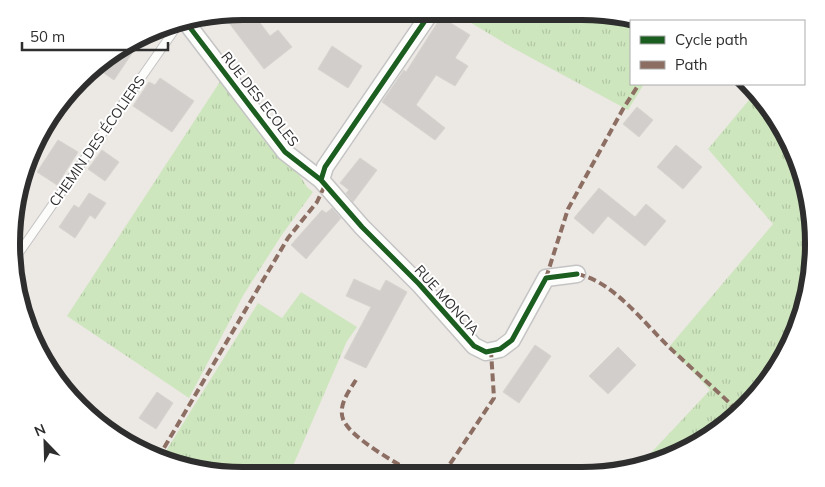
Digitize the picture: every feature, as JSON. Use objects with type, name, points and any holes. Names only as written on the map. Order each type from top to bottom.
[{"type":"street","points":[[323,182],[324,167],[425,20]]},
{"type":"street","name":"RUE DES ECOLES","points":[[190,27],[285,152],[323,182]]},
{"type":"street","name":"RUE MONCIA","points":[[323,182],[362,227],[419,284],[474,346],[486,352],[500,349],[512,340],[546,278],[577,274]]},
{"type":"lane","name":"CHEMIN DES ÉCOLIERS","points":[[20,251],[173,32]]},
{"type":"green space","points":[[466,20],[596,20],[630,25],[630,85],[643,85],[628,110],[513,48]]},
{"type":"green space","points":[[225,74],[285,152],[307,187],[313,192],[281,236],[244,294],[189,398],[67,316]]},
{"type":"green space","points":[[751,97],[767,119],[782,145],[793,172],[801,200],[805,229],[805,258],[801,287],[793,315],[782,342],[767,368],[750,391],[729,412],[706,429],[680,444],[648,456],[710,390],[669,347],[773,224],[708,149]]},
{"type":"green space","points":[[301,292],[357,327],[347,341],[292,467],[229,467],[200,463],[165,453],[258,303],[282,318]]},
{"type":"building","points":[[227,20],[258,20],[270,36],[278,30],[292,47],[264,69]]},
{"type":"building","points":[[439,20],[446,20],[470,35],[455,58],[468,66],[455,86],[436,75],[416,105],[445,128],[435,140],[382,102],[404,70],[406,72]]},
{"type":"building","points":[[332,46],[362,66],[348,88],[318,69]]},
{"type":"building","points":[[136,48],[114,80],[101,71]]},
{"type":"building","points":[[160,78],[194,101],[172,132],[133,106],[149,82],[155,85]]},
{"type":"building","points":[[637,107],[653,120],[639,137],[623,124]]},
{"type":"building","points":[[58,140],[78,152],[57,185],[37,172]]},
{"type":"building","points":[[676,145],[702,167],[683,189],[657,167]]},
{"type":"building","points":[[102,150],[119,162],[105,181],[88,169]]},
{"type":"building","points":[[360,158],[377,170],[353,202],[346,193],[349,190],[340,183]]},
{"type":"building","points":[[599,188],[635,217],[646,204],[666,221],[645,246],[608,216],[593,234],[574,218]]},
{"type":"building","points":[[89,193],[106,203],[95,219],[90,215],[75,238],[59,227],[74,205],[79,208]]},
{"type":"building","points":[[332,208],[341,218],[306,259],[291,245],[322,210],[326,213]]},
{"type":"building","points":[[354,279],[380,291],[386,280],[407,292],[366,368],[344,358],[371,307],[346,296]]},
{"type":"building","points":[[535,345],[551,356],[519,403],[503,392]]},
{"type":"building","points":[[618,347],[636,365],[608,394],[589,376]]},
{"type":"building","points":[[157,392],[173,403],[156,429],[139,418]]},
{"type":"marked path","points":[[546,278],[568,209],[623,109],[638,85]]},
{"type":"marked path","points":[[162,451],[288,238],[317,202],[325,185]]},
{"type":"marked path","points":[[577,274],[603,285],[627,304],[669,347],[734,407]]},
{"type":"marked path","points":[[448,467],[494,398],[491,351]]},
{"type":"marked path","points":[[356,380],[343,403],[343,419],[347,426],[364,442],[403,467]]},
{"type":"cycle path","points":[[321,180],[325,167],[426,20]]},
{"type":"cycle path","points":[[190,27],[285,152],[321,180],[362,227],[419,284],[474,346],[486,352],[500,349],[512,340],[546,278],[577,274]]}]
